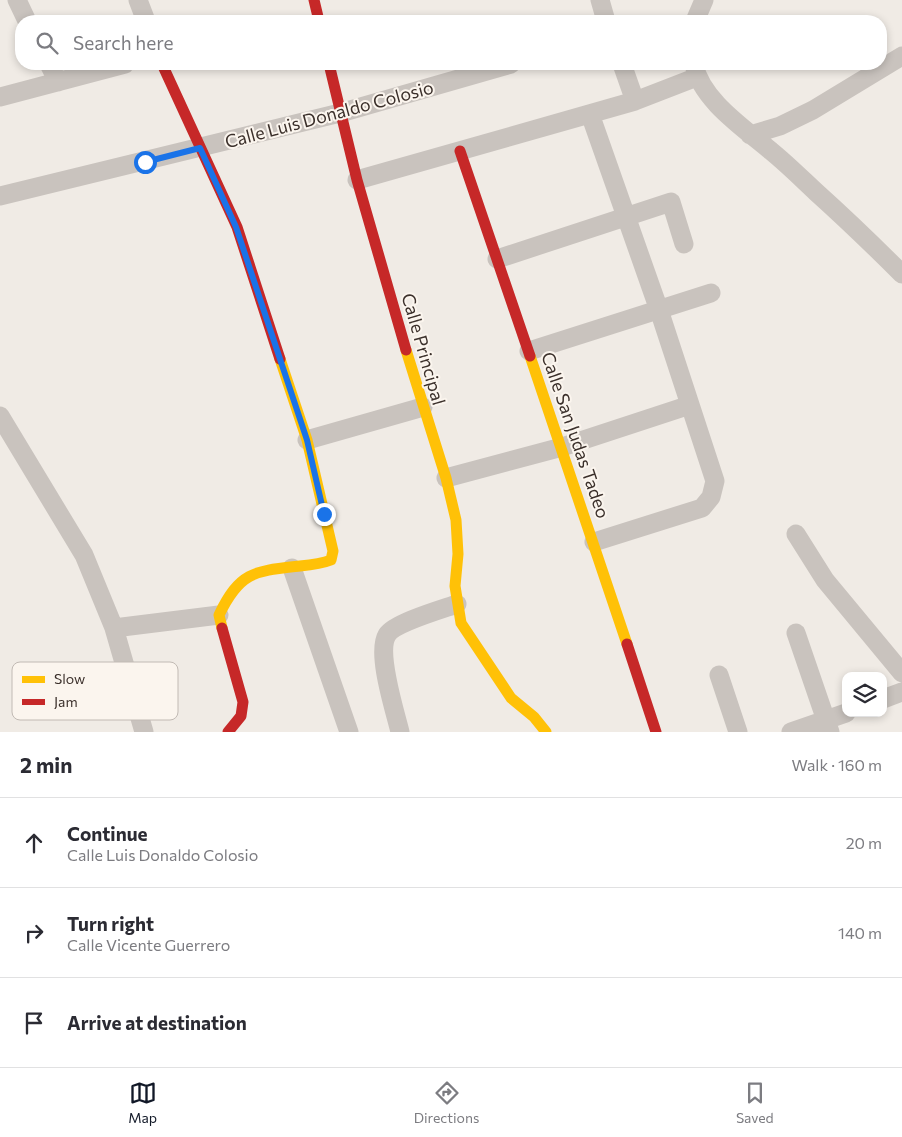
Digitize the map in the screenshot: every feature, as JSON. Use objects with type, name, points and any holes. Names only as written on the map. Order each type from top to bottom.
[{"type":"street","points":[[17,0],[24,15]]},
{"type":"street","points":[[138,0],[144,15]]},
{"type":"street","points":[[600,0],[604,15]]},
{"type":"street","points":[[698,15],[704,0]]},
{"type":"street","points":[[887,65],[902,56]]},
{"type":"street","points":[[52,70],[58,82]]},
{"type":"street","points":[[0,97],[103,70]]},
{"type":"street","points":[[165,70],[236,227],[307,440],[332,551],[330,560],[322,564],[252,575],[236,587],[226,600],[219,615],[243,702],[241,716],[228,732]]},
{"type":"street","name":"Calle Principal","points":[[330,70],[357,180],[422,407],[446,478],[456,520],[458,554],[455,586],[461,622],[511,698],[534,717],[546,732]]},
{"type":"street","name":"Calle Luis Donaldo Colosio","points":[[0,196],[340,113],[490,70]]},
{"type":"street","points":[[624,70],[635,101]]},
{"type":"street","points":[[357,180],[635,101],[696,70],[715,101],[750,135],[770,150],[856,227],[902,274]]},
{"type":"street","points":[[750,135],[780,126],[813,110],[879,70]]},
{"type":"street","points":[[590,114],[715,481],[711,497],[702,508],[594,542]]},
{"type":"street","name":"Calle San Judas Tadeo","points":[[460,151],[562,447],[656,732]]},
{"type":"street","points":[[497,259],[670,202],[684,244]]},
{"type":"street","points":[[529,351],[711,293]]},
{"type":"street","points":[[446,478],[562,447],[690,405]]},
{"type":"street","points":[[307,440],[422,407]]},
{"type":"street","points":[[0,416],[84,555],[114,628],[124,662]]},
{"type":"street","points":[[796,534],[825,580],[902,673]]},
{"type":"street","points":[[292,568],[349,732]]},
{"type":"street","points":[[400,732],[387,678],[383,647],[388,634],[399,626],[457,604]]},
{"type":"street","points":[[114,628],[219,615]]},
{"type":"street","points":[[796,633],[828,726]]},
{"type":"street","points":[[719,675],[738,732]]},
{"type":"street","points":[[887,698],[902,692]]},
{"type":"street","points":[[791,732],[828,726],[842,716]]},
{"type":"traffic: slow","points":[[406,350],[446,478],[456,520],[458,554],[455,586],[461,623],[511,698],[534,717],[546,732]]},
{"type":"traffic: slow","points":[[530,356],[627,644]]},
{"type":"traffic: slow","points":[[222,628],[219,615],[234,589],[242,581],[260,572],[331,560],[333,551],[307,440],[280,359]]},
{"type":"traffic: jam","points":[[314,0],[318,15]]},
{"type":"traffic: jam","points":[[165,70],[237,227],[280,359]]},
{"type":"traffic: jam","points":[[330,70],[357,180],[406,350]]},
{"type":"traffic: jam","points":[[460,151],[530,356]]},
{"type":"traffic: jam","points":[[222,628],[243,702],[241,716],[228,732]]},
{"type":"traffic: jam","points":[[627,644],[656,732]]},
{"type":"route","points":[[145,162],[200,148],[236,227],[307,440],[324,514]]}]
